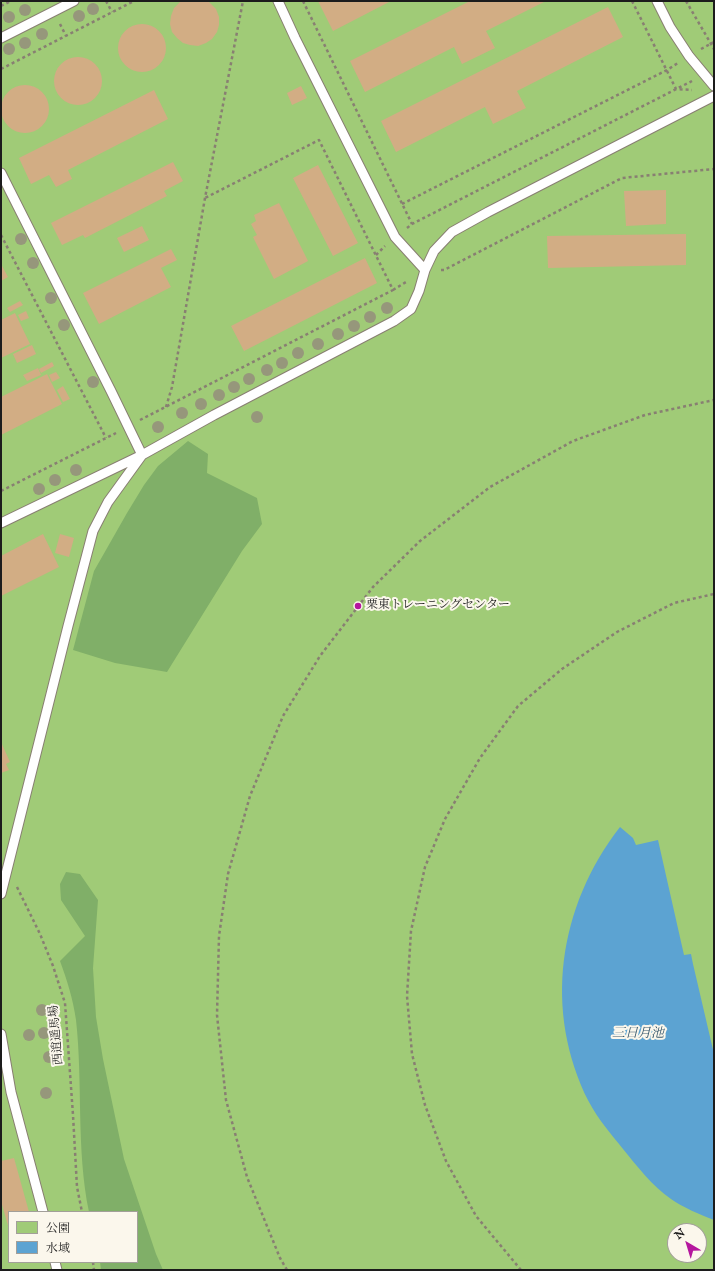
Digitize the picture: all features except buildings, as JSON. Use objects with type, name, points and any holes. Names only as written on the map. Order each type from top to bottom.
[{"type":"lane","points":[[1,38],[74,1]]},
{"type":"lane","points":[[278,1],[298,45],[395,237],[425,270]]},
{"type":"lane","points":[[657,1],[670,27],[689,56],[714,86]]},
{"type":"lane","points":[[1,523],[142,455],[394,321],[411,309],[419,292],[425,270],[434,251],[452,232],[495,208],[714,96]]},
{"type":"lane","points":[[1,173],[129,426],[142,455]]},
{"type":"lane","points":[[1,894],[93,531],[108,502],[142,455]]},
{"type":"lane","points":[[1,1034],[11,1092],[43,1211]]},
{"type":"path","points":[[1,6],[11,1]]},
{"type":"path","points":[[106,1],[112,12]]},
{"type":"path","points":[[1,69],[134,1]]},
{"type":"path","points":[[166,407],[172,387],[205,198],[242,1]]},
{"type":"path","points":[[303,1],[412,224]]},
{"type":"path","points":[[632,1],[676,89]]},
{"type":"path","points":[[686,1],[713,43],[714,49]]},
{"type":"path","points":[[402,204],[667,70],[713,43]]},
{"type":"path","points":[[376,255],[395,237],[412,224],[705,74]]},
{"type":"path","points":[[1,491],[394,290],[319,140],[205,198]]},
{"type":"path","points":[[425,270],[444,270],[622,178],[714,169]]},
{"type":"path","points":[[1,235],[106,438]]},
{"type":"path","points":[[287,1270],[280,1258],[247,1177],[226,1100],[218,1015],[219,936],[228,874],[250,796],[283,716],[320,656],[373,587],[420,541],[490,487],[573,441],[645,415],[714,400]]},
{"type":"path","points":[[521,1270],[476,1216],[446,1161],[425,1105],[412,1054],[408,996],[411,931],[425,867],[445,819],[480,758],[518,706],[562,669],[617,632],[674,604],[714,594]]},
{"type":"path","name":"西逍遥馬場","points":[[7,868],[25,901],[40,934],[53,966],[65,1003],[74,1115],[77,1187],[82,1211]]},
{"type":"green space","name":"栗東トレーニングセンター","points":[[1,1],[714,1],[714,1270],[1,1270]]},
{"type":"green space","points":[[188,441],[208,454],[207,473],[257,498],[262,524],[242,551],[167,672],[115,663],[73,650],[94,571],[144,485],[158,466]]},
{"type":"green space","points":[[66,872],[80,874],[98,900],[93,968],[96,1017],[103,1059],[124,1159],[156,1254],[163,1270],[101,1270],[100,1263],[138,1263],[138,1211],[89,1211],[82,1164],[76,1020],[70,990],[60,961],[85,936],[61,900],[60,884]]},
{"type":"water","name":"三日月池","points":[[620,827],[633,838],[636,845],[658,840],[684,955],[691,954],[714,1054],[714,1220],[686,1208],[664,1194],[645,1176],[609,1132],[589,1102],[575,1067],[566,1032],[562,996],[564,960],[571,925],[583,891],[599,858]]},
{"type":"place","name":"栗東トレーニングセンター","points":[[358,606]]}]
